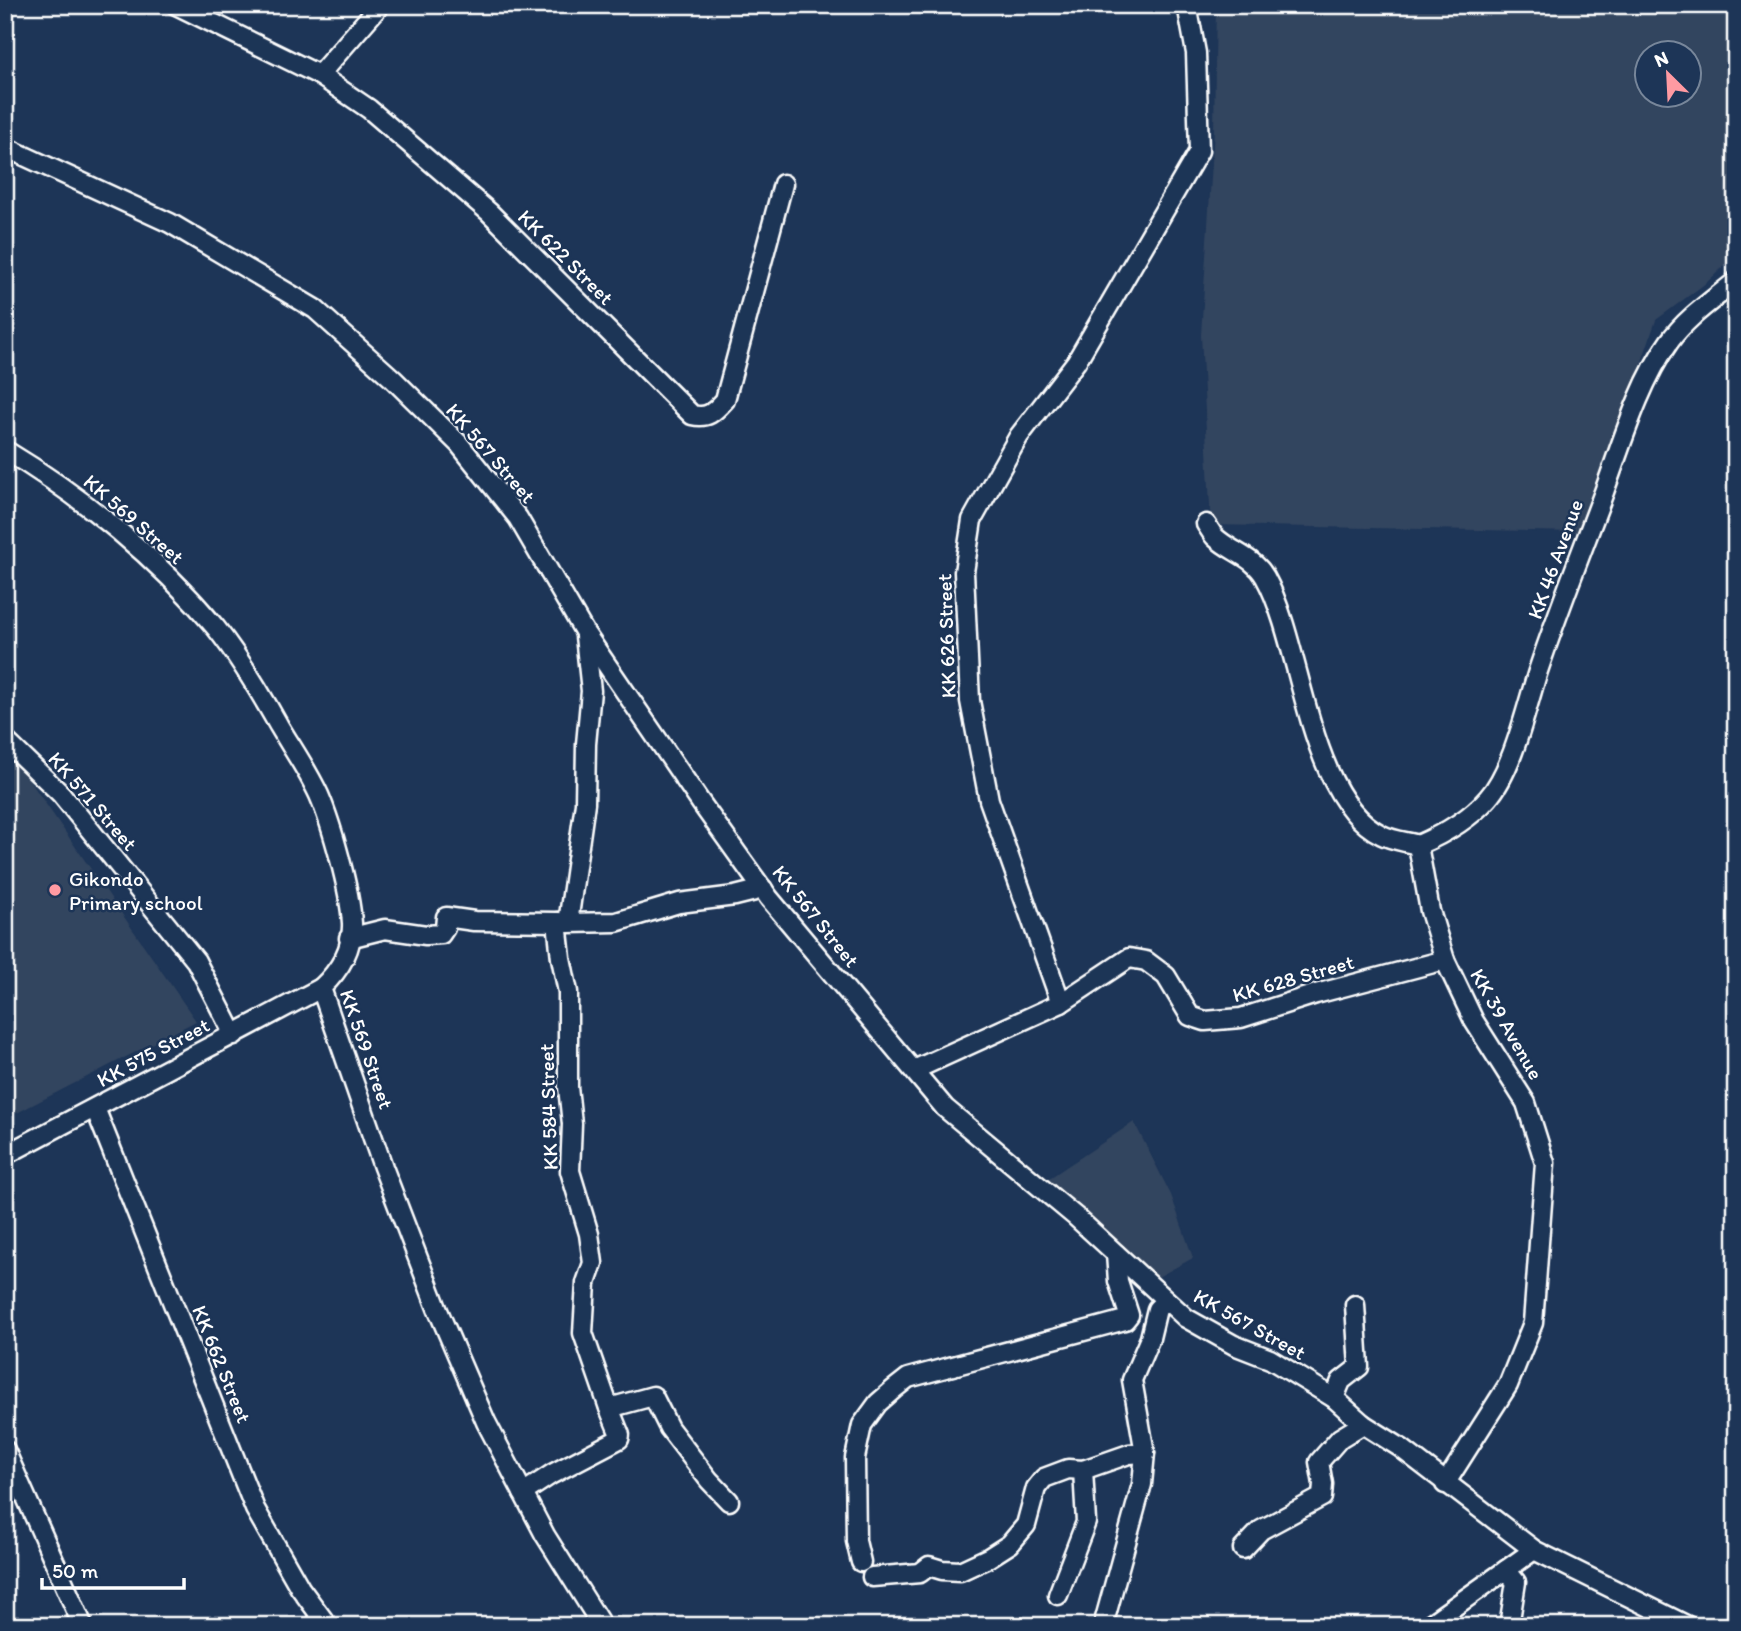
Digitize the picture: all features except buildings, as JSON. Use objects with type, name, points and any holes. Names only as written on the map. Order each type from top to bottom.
[{"type":"street","name":"KK 622 Street","points":[[176,5],[319,75],[369,109],[489,212],[692,415],[702,417],[713,414],[725,400],[783,184]]},
{"type":"street","points":[[319,75],[380,5]]},
{"type":"street","name":"KK 626 Street","points":[[1061,1003],[989,800],[970,701],[964,572],[972,520],[1012,448],[1076,362],[1199,151],[1196,53],[1187,5]]},
{"type":"street","name":"KK 567 Street","points":[[5,147],[170,223],[315,309],[393,379],[458,444],[518,518],[585,633],[763,889],[945,1108],[1116,1254],[1186,1318],[1234,1345],[1270,1359],[1334,1398],[1363,1424],[1401,1448],[1534,1550],[1688,1626]]},
{"type":"street","name":"KK 46 Avenue","points":[[1418,845],[1441,835],[1467,818],[1489,797],[1509,761],[1540,666],[1628,428],[1652,371],[1670,340],[1698,312],[1736,281]]},
{"type":"street","name":"KK 569 Street","points":[[5,450],[41,472],[108,522],[161,570],[216,628],[256,683],[319,795],[338,855],[352,925],[338,972],[321,988],[383,1167],[437,1308],[486,1422],[545,1535],[602,1626]]},
{"type":"street","points":[[1206,524],[1215,537],[1251,561],[1264,574],[1279,606],[1317,743],[1337,788],[1357,816],[1381,835],[1418,845]]},
{"type":"street","name":"KK 584 Street","points":[[523,1493],[552,1474],[619,1439],[620,1435],[583,1333],[586,1283],[593,1263],[590,1234],[579,1208],[570,1171],[572,1124],[568,1087],[568,992],[561,958],[563,923],[585,803],[586,744],[591,691],[585,633]]},
{"type":"street","name":"KK 571 Street","points":[[5,740],[61,794],[196,961],[234,1035]]},
{"type":"street","name":"KK 39 Avenue","points":[[1418,845],[1430,911],[1445,961],[1474,1021],[1526,1102],[1545,1163],[1533,1324],[1508,1385],[1445,1484]]},
{"type":"street","points":[[349,939],[385,929],[426,935],[440,934],[445,928],[446,917],[451,916],[474,921],[616,922],[679,903],[763,889]]},
{"type":"street","name":"KK 628 Street","points":[[914,1070],[1061,1003],[1129,958],[1146,961],[1166,976],[1190,1016],[1205,1021],[1241,1018],[1316,994],[1445,961]]},
{"type":"street","name":"KK 575 Street","points":[[5,1155],[321,988]]},
{"type":"street","name":"KK 662 Street","points":[[95,1108],[255,1509],[300,1588],[328,1626]]},
{"type":"street","points":[[1116,1254],[1118,1280],[1129,1315],[1125,1320],[908,1378],[878,1403],[862,1425],[855,1458],[856,1541],[867,1570],[920,1573],[929,1566],[960,1571],[1010,1544],[1026,1525],[1035,1488],[1044,1478],[1068,1469],[1083,1470],[1119,1456],[1145,1453]]},
{"type":"street","points":[[1103,1626],[1142,1483],[1145,1453],[1132,1380],[1150,1338],[1157,1309],[1166,1300]]},
{"type":"street","points":[[1334,1398],[1341,1381],[1359,1367],[1355,1305]]},
{"type":"street","points":[[609,1408],[653,1396],[669,1428],[709,1480],[729,1501]]},
{"type":"street","points":[[1243,1549],[1261,1530],[1322,1497],[1323,1484],[1319,1462],[1340,1437],[1363,1424]]},
{"type":"street","points":[[5,1450],[83,1626]]},
{"type":"street","points":[[1058,1595],[1086,1522],[1083,1470]]},
{"type":"street","points":[[1427,1626],[1534,1550]]},
{"type":"street","points":[[1506,1570],[1516,1582],[1509,1626]]},
{"type":"shaded area","points":[[1216,5],[1736,5],[1736,255],[1706,283],[1656,320],[1584,532],[1211,525],[1201,335],[1214,131]]},
{"type":"shaded area","name":"Gikondo Primary school","points":[[5,751],[14,758],[196,1021],[5,1119]]},
{"type":"shaded area","points":[[1134,1122],[1171,1195],[1193,1258],[1156,1278],[1048,1179]]},
{"type":"place","name":"Gikondo Primary school","points":[[55,890]]}]
